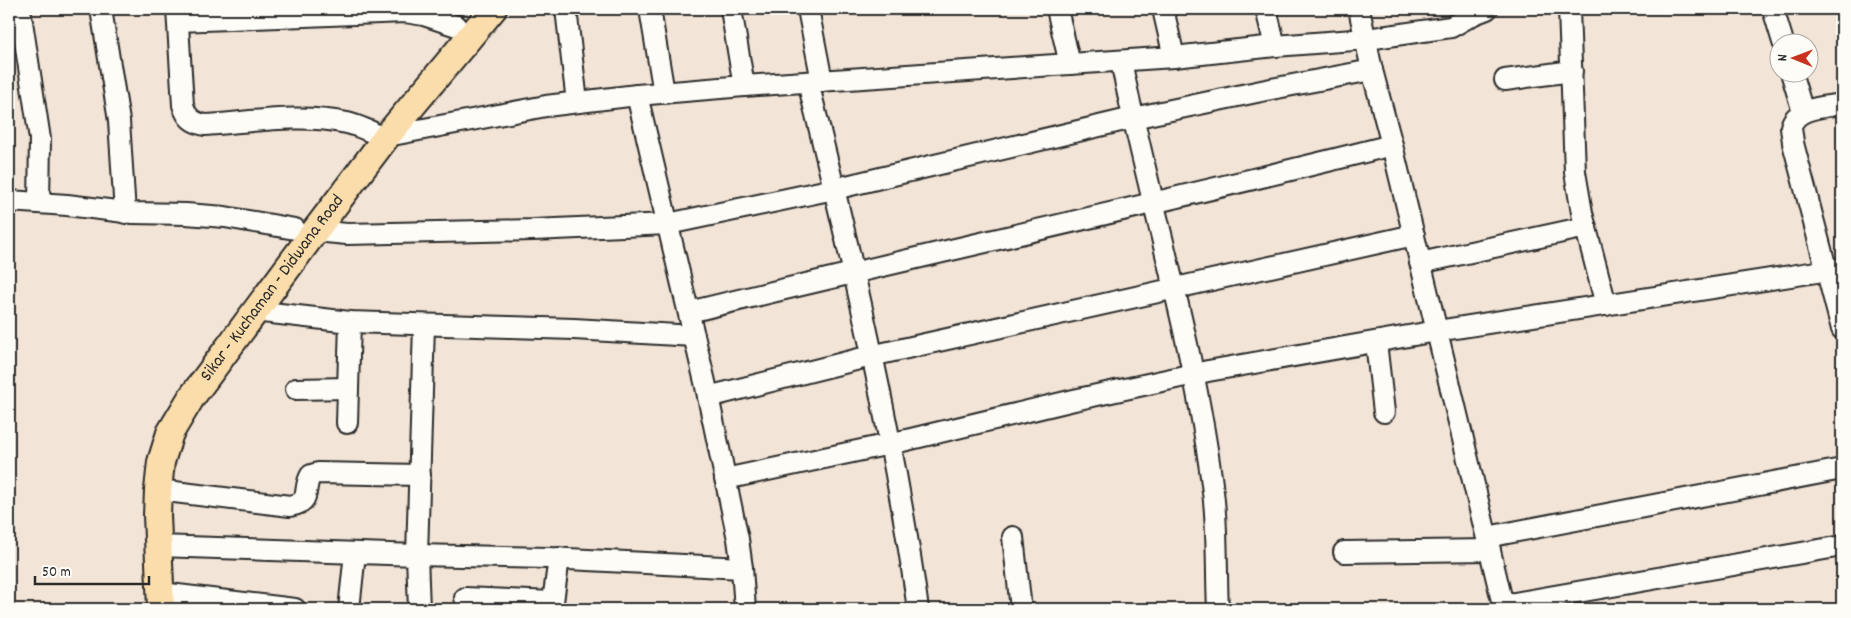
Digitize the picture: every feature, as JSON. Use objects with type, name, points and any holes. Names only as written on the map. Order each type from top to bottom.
[{"type":"main road","name":"Sikar - Kuchaman - Didwana Road","points":[[380,134],[493,9]]},
{"type":"main road","name":"Sikar - Kuchaman - Didwana Road","points":[[156,604],[145,500],[149,462],[158,435],[183,388],[236,311],[305,230],[380,134],[463,17]]},
{"type":"main road","name":"Sikar - Kuchaman - Didwana Road","points":[[156,604],[158,490],[161,462],[170,433],[191,398],[254,311],[305,230]]},
{"type":"street","points":[[20,9],[40,139],[39,203]]},
{"type":"street","points":[[101,9],[119,121],[125,213]]},
{"type":"street","points":[[566,9],[577,102]]},
{"type":"street","points":[[650,9],[664,93]]},
{"type":"street","points":[[731,9],[744,86]]},
{"type":"street","points":[[808,9],[815,81],[834,189],[890,444],[909,546],[918,609]]},
{"type":"street","points":[[1057,9],[1070,64]]},
{"type":"street","points":[[1162,9],[1174,57]]},
{"type":"street","points":[[1266,9],[1275,46]]},
{"type":"street","points":[[1359,9],[1372,70],[1392,145],[1504,607],[1842,546]]},
{"type":"street","points":[[463,17],[405,12],[178,15],[183,105],[187,116],[194,122],[205,125],[300,119],[326,120],[349,123],[380,134],[490,115],[637,95],[1174,57],[1275,46],[1366,39],[1438,29],[1460,16],[1474,14],[1487,9]]},
{"type":"street","points":[[1569,9],[1575,172],[1586,227],[1606,305]]},
{"type":"street","points":[[1774,9],[1780,32]]},
{"type":"street","points":[[1121,61],[1193,374],[1213,492],[1218,609]]},
{"type":"street","points":[[9,201],[125,213],[186,214],[347,234],[533,230],[668,224],[834,189],[1133,118],[1372,70]]},
{"type":"street","points":[[1505,80],[1572,71]]},
{"type":"street","points":[[1795,82],[1803,112]]},
{"type":"street","points":[[637,95],[689,312],[738,538],[744,609]]},
{"type":"street","points":[[1842,104],[1803,112],[1796,118],[1791,127],[1793,143],[1835,270],[1842,329]]},
{"type":"street","points":[[689,312],[1392,145]]},
{"type":"street","points":[[1420,263],[1586,227]]},
{"type":"street","points":[[708,397],[871,356],[1414,235]]},
{"type":"street","points":[[725,479],[890,444],[1193,374],[1437,331],[1835,270]]},
{"type":"street","points":[[254,311],[350,322],[574,329],[694,336]]},
{"type":"street","points":[[347,423],[350,322]]},
{"type":"street","points":[[419,609],[418,555],[424,325]]},
{"type":"street","points":[[1376,342],[1384,412]]},
{"type":"street","points":[[296,389],[348,388]]},
{"type":"street","points":[[1344,552],[1488,544],[1842,470]]},
{"type":"street","points":[[158,490],[290,506],[303,501],[306,496],[308,480],[311,475],[318,473],[420,475]]},
{"type":"street","points":[[1013,536],[1021,609]]},
{"type":"street","points":[[158,546],[559,558],[742,568]]},
{"type":"street","points":[[349,609],[355,553]]},
{"type":"street","points":[[465,598],[552,606],[559,558]]},
{"type":"street","points":[[156,604],[295,609]]}]
